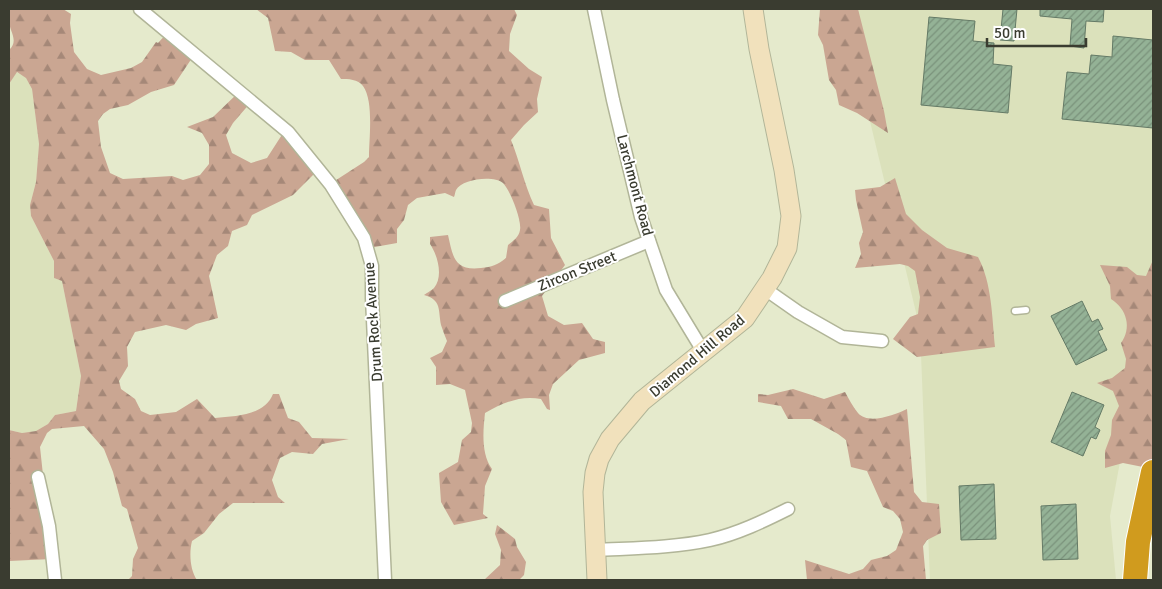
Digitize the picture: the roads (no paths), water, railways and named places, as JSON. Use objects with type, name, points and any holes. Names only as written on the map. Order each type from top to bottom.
[{"type":"highway","points":[[1135,580],[1138,542],[1153,472]]},
{"type":"street","name":"Drum Rock Avenue","points":[[140,9],[288,132],[331,185],[364,238],[372,266],[386,580]]},
{"type":"street","name":"Larchmont Road","points":[[594,9],[615,109],[641,216],[649,241],[666,290],[704,351]]},
{"type":"street","name":"Diamond Hill Road","points":[[597,580],[593,492],[599,459],[610,439],[642,401],[746,318],[765,289],[787,248],[791,216],[753,9]]},
{"type":"street","name":"Zircon Street","points":[[505,301],[649,241]]},
{"type":"street","points":[[765,289],[798,312],[842,337],[882,341]]},
{"type":"street","points":[[38,477],[49,526],[55,580]]},
{"type":"street","points":[[596,550],[644,548],[710,540],[740,531],[788,509]]},
{"type":"lane","points":[[1015,311],[1026,310]]}]
